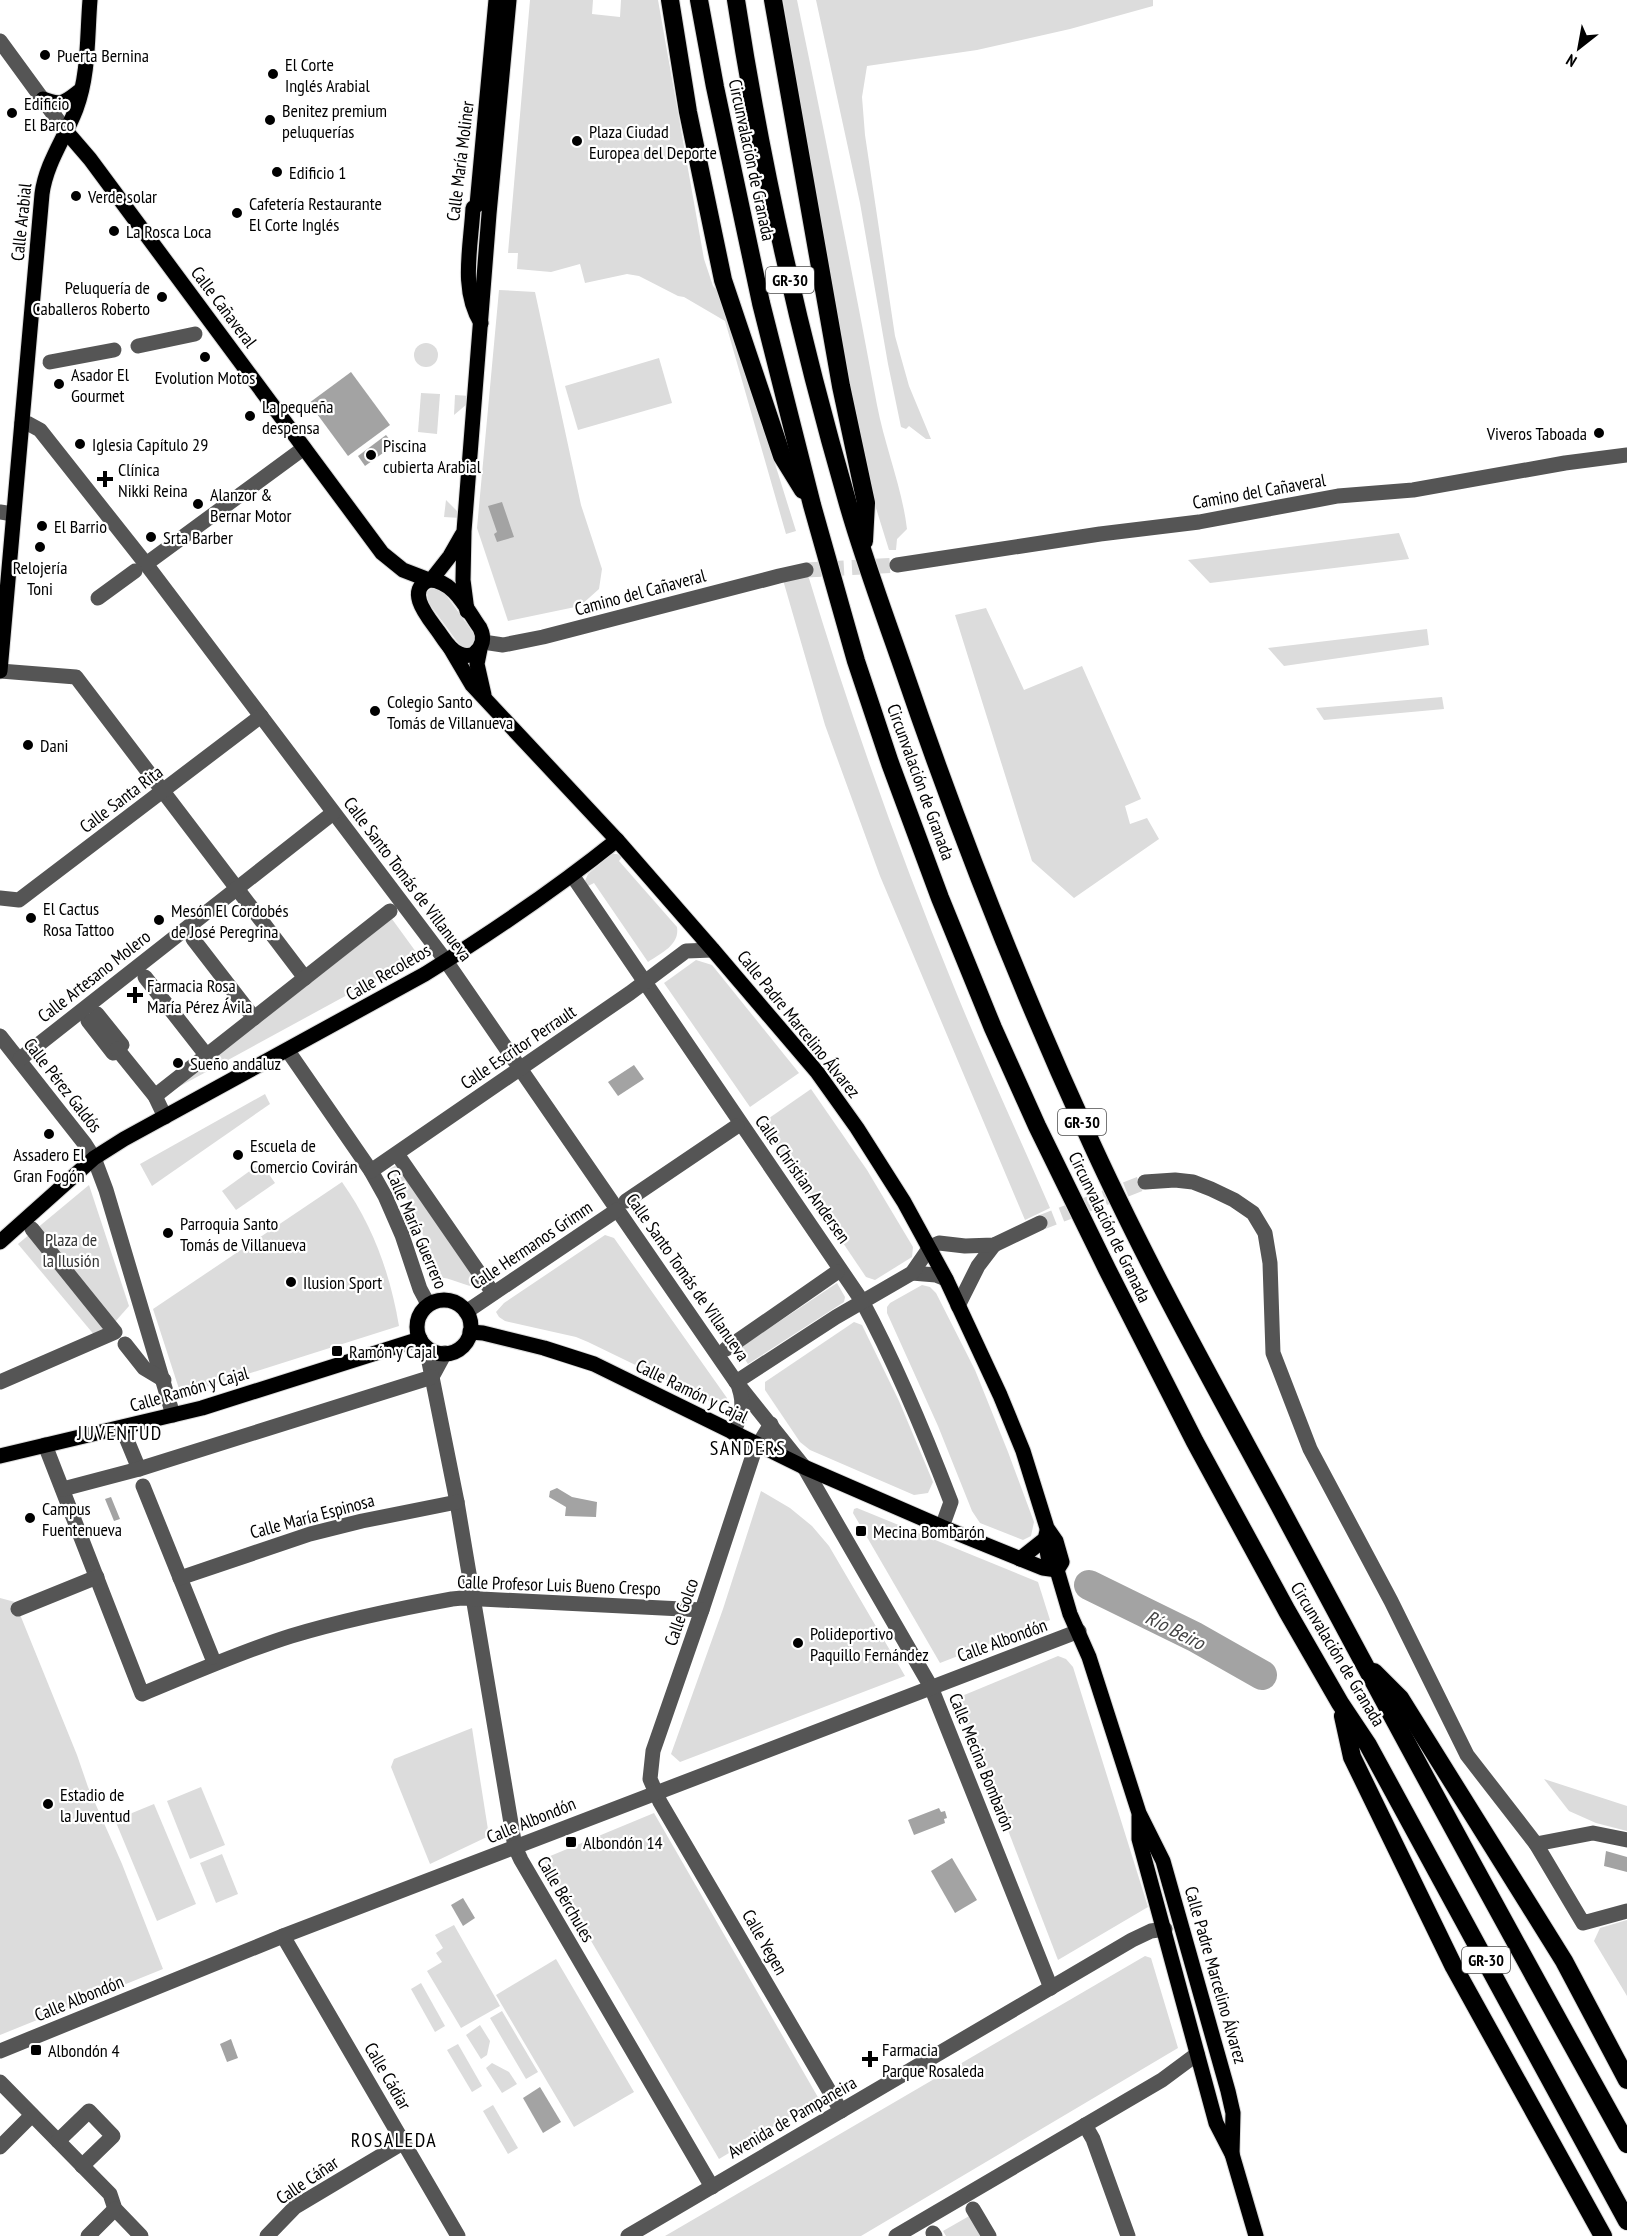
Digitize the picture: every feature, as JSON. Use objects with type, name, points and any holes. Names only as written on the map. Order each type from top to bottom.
[{"type":"highway","points":[[670,0],[688,112],[723,280],[782,456],[813,505]]},
{"type":"highway","name":"Circunvalación de Granada","points":[[699,0],[761,303],[856,661],[890,763],[940,898],[998,1039],[1071,1198],[1189,1431],[1340,1703],[1373,1755],[1627,2221]]},
{"type":"highway","name":"Circunvalación de Granada","points":[[736,0],[747,69],[797,318],[849,508],[932,752],[979,877],[1086,1132],[1167,1296],[1362,1662],[1627,2144]]},
{"type":"highway","points":[[773,0],[837,363],[866,503],[864,555]]},
{"type":"highway","points":[[1362,1662],[1400,1698],[1564,1961],[1627,2080]]},
{"type":"highway","points":[[1340,1703],[1352,1757],[1415,1889],[1454,1967],[1603,2236]]},
{"type":"main road","name":"Calle Arabial","points":[[0,671],[7,513],[22,423],[42,190],[48,169],[76,110],[81,90],[90,0]]},
{"type":"main road","name":"Calle María Moliner","points":[[481,323],[471,301],[468,274],[473,208],[477,206],[496,0]]},
{"type":"main road","name":"Calle María Moliner","points":[[467,610],[463,580],[464,531],[509,0]]},
{"type":"main road","points":[[43,99],[56,103],[66,102],[81,90]]},
{"type":"main road","name":"Calle Cañaveral","points":[[65,130],[90,159],[382,553],[403,570],[450,586],[482,632],[481,646]]},
{"type":"main road","name":"Calle María Moliner","points":[[431,580],[450,556],[464,531]]},
{"type":"main road","name":"Calle Padre Marcelino Álvarez","points":[[431,580],[423,583],[419,589],[419,600],[468,678],[617,840],[818,1072],[857,1128],[930,1247],[1000,1395],[1023,1451],[1046,1533],[1056,1541],[1062,1562],[1057,1570],[1070,1614],[1092,1667],[1139,1813],[1163,1861],[1197,1976],[1233,2113],[1232,2154]]},
{"type":"main road","points":[[449,646],[455,652],[464,655],[472,655],[481,646]]},
{"type":"main road","name":"Calle Padre Marcelino Álvarez","points":[[481,646],[477,664],[485,696]]},
{"type":"main road","name":"Calle Recoletos","points":[[94,1158],[446,961],[572,875],[617,840]]},
{"type":"main road","points":[[0,1242],[94,1158]]},
{"type":"main road","points":[[438,1300],[448,1300],[458,1304],[466,1312],[471,1325],[470,1332],[461,1347],[438,1353],[423,1343],[417,1332],[418,1317],[428,1304],[438,1300]]},
{"type":"main road","name":"Calle Ramón y Cajal","points":[[470,1332],[483,1333],[575,1357],[804,1467],[1020,1559],[1043,1568],[1057,1570]]},
{"type":"main road","name":"Calle Ramón y Cajal","points":[[0,1456],[173,1415],[423,1343]]},
{"type":"main road","points":[[1020,1559],[1046,1533]]},
{"type":"main road","name":"Calle Padre Marcelino Álvarez","points":[[1139,1813],[1139,1839],[1165,1929],[1203,2078],[1216,2123],[1232,2154],[1257,2236]]},
{"type":"main road","points":[[1165,1929],[1177,1939],[1185,1965],[1197,1976]]},
{"type":"main road","points":[[1197,2054],[1204,2045],[1206,2037],[1198,2010],[1202,1994]]},
{"type":"street","name":"Calle Cañaveral","points":[[0,42],[65,130]]},
{"type":"street","points":[[138,345],[195,334]]},
{"type":"street","points":[[50,362],[114,350]]},
{"type":"street","name":"Calle Santo Tomás de Villanueva","points":[[22,423],[40,430],[140,568],[261,717],[446,961],[520,1069],[622,1205],[736,1382],[804,1467]]},
{"type":"street","points":[[98,598],[304,448]]},
{"type":"street","name":"Camino del Cañaveral","points":[[897,565],[1199,522],[1338,496],[1413,490],[1565,463],[1627,455]]},
{"type":"street","name":"Camino del Cañaveral","points":[[481,646],[503,645],[543,637],[806,570]]},
{"type":"street","points":[[0,671],[76,677],[305,978]]},
{"type":"street","name":"Calle Santa Rita","points":[[0,898],[19,900],[261,717]]},
{"type":"street","name":"Calle Artesano Molero","points":[[20,1059],[333,813]]},
{"type":"street","name":"Calle Christian Andersen","points":[[572,875],[862,1301],[878,1330],[918,1420],[951,1502],[942,1527]]},
{"type":"street","points":[[155,1096],[390,911]]},
{"type":"street","points":[[694,928],[686,951],[712,950]]},
{"type":"street","points":[[193,939],[254,1018]]},
{"type":"street","name":"Calle Escritor Perrault","points":[[371,1172],[645,982],[686,951]]},
{"type":"street","points":[[145,977],[207,1056]]},
{"type":"street","points":[[93,1018],[113,1053],[117,1049],[155,1096],[165,1117]]},
{"type":"street","name":"Calle Pérez Galdós","points":[[0,1036],[20,1059],[94,1158]]},
{"type":"street","name":"Calle María Guerrero","points":[[288,1051],[385,1196],[402,1236],[420,1289],[428,1304]]},
{"type":"street","name":"Calle Hermanos Grimm","points":[[466,1312],[738,1126]]},
{"type":"street","name":"Calle María Guerrero","points":[[397,1154],[493,1293]]},
{"type":"street","points":[[94,1158],[101,1174],[173,1415]]},
{"type":"street","points":[[1144,1182],[1175,1180],[1193,1182],[1234,1200],[1253,1213],[1265,1233],[1270,1263],[1273,1353],[1310,1449],[1391,1601],[1467,1755],[1536,1844],[1583,1923],[1627,1911]]},
{"type":"street","points":[[736,1382],[862,1301],[912,1273],[930,1247],[939,1243],[965,1246],[994,1245],[1040,1223]]},
{"type":"street","points":[[0,1382],[115,1332],[32,1229]]},
{"type":"street","points":[[958,1306],[978,1266],[994,1245]]},
{"type":"street","points":[[726,1349],[837,1272]]},
{"type":"street","points":[[912,1273],[936,1275],[946,1279]]},
{"type":"street","points":[[151,1337],[136,1343],[125,1344],[144,1368],[164,1380]]},
{"type":"street","points":[[423,1343],[457,1502],[472,1599]]},
{"type":"street","points":[[63,1489],[139,1469],[432,1377],[445,1353]]},
{"type":"street","name":"Calle Santo Tomás de Villanueva","points":[[733,1433],[742,1410],[743,1399],[736,1382]]},
{"type":"street","points":[[758,1445],[771,1424]]},
{"type":"street","points":[[122,1428],[139,1469]]},
{"type":"street","points":[[18,1610],[97,1577],[45,1445]]},
{"type":"street","name":"Calle Golco","points":[[656,1792],[650,1779],[653,1751],[758,1445]]},
{"type":"street","name":"Calle Mecina Bombarón","points":[[804,1467],[931,1687],[1051,1988]]},
{"type":"street","points":[[143,1486],[212,1657]]},
{"type":"street","name":"Calle María Espinosa","points":[[180,1578],[310,1534],[457,1502]]},
{"type":"street","name":"Calle Profesor Luis Bueno Crespo","points":[[97,1577],[142,1694],[289,1637],[389,1611],[441,1601],[462,1598],[702,1610]]},
{"type":"street","name":"Calle Bérchules","points":[[472,1599],[515,1847],[712,2187]]},
{"type":"street","name":"Calle Albondón","points":[[0,2051],[284,1936],[1079,1631]]},
{"type":"street","name":"Calle Yegen","points":[[656,1792],[841,2111]]},
{"type":"street","points":[[1536,1844],[1593,1833],[1627,1840]]},
{"type":"street","name":"Avenida de Pampaneira","points":[[628,2236],[1131,1940],[1151,1931],[1165,1929]]},
{"type":"street","name":"Calle Cádiar","points":[[284,1936],[458,2236]]},
{"type":"street","points":[[896,2236],[1175,2072],[1197,2054]]},
{"type":"street","points":[[1175,2072],[1194,2074],[1203,2078]]},
{"type":"street","points":[[0,2082],[110,2194],[115,2209],[141,2236]]},
{"type":"street","points":[[58,2141],[89,2111],[113,2136],[82,2166]]},
{"type":"street","points":[[0,2147],[32,2115]]},
{"type":"street","points":[[1085,2125],[1093,2139],[1128,2236]]},
{"type":"street","name":"Calle Cáñar","points":[[267,2236],[295,2207],[404,2142]]},
{"type":"street","points":[[88,2236],[115,2209]]},
{"type":"street","points":[[973,2209],[988,2236]]},
{"type":"green space","name":"Plaza Ciudad Europea del Deporte","points":[[530,0],[593,0],[592,14],[620,17],[621,0],[658,0],[704,259],[713,286],[723,297],[796,531],[786,534],[725,321],[684,297],[639,276],[627,274],[585,283],[580,264],[551,272],[517,269],[518,253],[508,253]]},
{"type":"green space","points":[[783,0],[797,0],[877,405],[905,513],[907,529],[897,539],[896,550],[889,550],[871,492],[839,338]]},
{"type":"green space","points":[[816,0],[1153,0],[1153,6],[1070,29],[977,50],[867,66],[862,97],[865,135],[895,336],[909,386],[931,439],[926,439],[909,426],[906,429],[901,427],[860,203]]},
{"type":"green space","points":[[499,290],[535,292],[581,505],[602,569],[599,589],[580,606],[508,621],[477,528]]},
{"type":"green space","points":[[426,343],[434,347],[438,355],[434,363],[426,367],[418,363],[414,355],[418,347]]},
{"type":"green space","points":[[659,358],[672,403],[578,430],[565,386]]},
{"type":"green space","points":[[421,393],[440,394],[437,434],[418,432]]},
{"type":"green space","points":[[455,395],[470,396],[467,404],[454,415]]},
{"type":"green space","points":[[446,500],[458,512],[460,518],[444,517]]},
{"type":"green space","points":[[1399,533],[1409,559],[1210,583],[1188,560]]},
{"type":"green space","points":[[808,575],[858,731],[914,885],[965,1015],[1050,1208],[1025,1220],[880,876],[825,725],[783,580]]},
{"type":"green space","points":[[433,587],[443,591],[475,635],[477,642],[470,649],[461,647],[428,602],[427,592]]},
{"type":"green space","points":[[986,608],[1024,690],[1082,666],[1141,799],[1125,806],[1130,824],[1147,818],[1159,839],[1074,898],[1032,861],[955,615]]},
{"type":"green space","points":[[1427,629],[1429,645],[1284,666],[1268,648]]},
{"type":"green space","points":[[1442,697],[1444,709],[1324,720],[1316,708]]},
{"type":"green space","points":[[612,854],[622,857],[619,861],[677,927],[673,944],[648,962],[594,883],[588,886],[585,881],[588,874]]},
{"type":"green space","points":[[392,919],[416,952],[415,958],[173,1090]]},
{"type":"green space","points":[[696,960],[712,965],[799,1073],[750,1107],[664,983]]},
{"type":"green space","points":[[811,1089],[867,1170],[913,1247],[912,1257],[875,1280],[866,1277],[762,1123]]},
{"type":"green space","points":[[265,1094],[270,1104],[152,1186],[140,1164]]},
{"type":"green space","points":[[261,1163],[275,1183],[236,1210],[222,1191]]},
{"type":"green space","points":[[396,1165],[480,1287],[435,1277],[430,1254],[414,1211],[390,1169]]},
{"type":"green space","name":"Ilusion Sport","points":[[342,1182],[363,1216],[379,1251],[391,1287],[399,1326],[181,1395],[153,1309]]},
{"type":"green space","name":"Plaza de la Ilusión","points":[[89,1185],[129,1306],[107,1331],[96,1337],[18,1244]]},
{"type":"green space","points":[[605,1235],[614,1238],[727,1398],[727,1405],[720,1406],[576,1337],[505,1321],[499,1317],[496,1312],[504,1303]]},
{"type":"green space","points":[[837,1283],[845,1297],[844,1302],[748,1364],[738,1349]]},
{"type":"green space","points":[[922,1285],[930,1287],[936,1293],[975,1370],[1008,1452],[1034,1522],[1031,1536],[1023,1540],[980,1523],[972,1511],[938,1426],[887,1313],[890,1303]]},
{"type":"green space","points":[[854,1322],[862,1325],[899,1401],[933,1482],[928,1493],[914,1495],[810,1450],[800,1442],[765,1390],[765,1382]]},
{"type":"green space","name":"Polideportivo Paquillo Fernández","points":[[761,1491],[790,1508],[812,1526],[829,1546],[905,1676],[680,1762],[671,1754],[723,1609]]},
{"type":"green space","points":[[857,1508],[1038,1582],[1050,1620],[940,1663],[853,1513]]},
{"type":"green space","name":"Estadio de la Juventud","points":[[0,1598],[15,1602],[163,1969],[0,2035]]},
{"type":"green space","points":[[1058,1656],[1066,1659],[1073,1667],[1148,1907],[1058,1960],[957,1698]]},
{"type":"green space","points":[[472,1728],[489,1836],[430,1864],[391,1767],[394,1759]]},
{"type":"green space","points":[[1544,1779],[1627,1806],[1627,1831],[1596,1823],[1569,1811]]},
{"type":"green space","points":[[201,1787],[225,1845],[190,1859],[167,1801]]},
{"type":"green space","points":[[154,1804],[196,1904],[157,1921],[115,1820]]},
{"type":"green space","points":[[654,1813],[819,2099],[719,2159],[543,1859]]},
{"type":"green space","points":[[222,1854],[238,1894],[216,1903],[200,1863]]},
{"type":"green space","points":[[1627,1920],[1627,1996],[1594,1941],[1600,1928]]},
{"type":"green space","points":[[454,1925],[500,2006],[461,2028],[427,1971],[442,1962],[436,1953],[443,1948],[435,1935]]},
{"type":"green space","points":[[1145,1956],[1151,1958],[1178,2048],[861,2236],[665,2236]]},
{"type":"green space","points":[[556,1959],[634,2092],[574,2127],[496,1995]]},
{"type":"green space","points":[[421,1983],[445,2026],[435,2032],[411,1989]]},
{"type":"green space","points":[[502,2011],[538,2072],[526,2079],[490,2018]]},
{"type":"green space","points":[[480,2025],[490,2041],[487,2055],[481,2059],[466,2035]]},
{"type":"green space","points":[[458,2044],[482,2086],[472,2092],[447,2050]]},
{"type":"green space","points":[[492,2063],[509,2072],[517,2084],[502,2093],[486,2068]]},
{"type":"green space","points":[[493,2105],[518,2148],[508,2154],[483,2111]]},
{"type":"green space","points":[[971,2215],[983,2236],[946,2236],[943,2231]]},
{"type":"shaded area","points":[[351,372],[390,425],[348,456],[309,403]]},
{"type":"shaded area","points":[[386,435],[394,445],[365,466],[358,456]]},
{"type":"shaded area","points":[[502,502],[514,537],[497,542],[494,534],[497,532],[488,506]]},
{"type":"shaded area","points":[[634,1065],[644,1079],[618,1096],[608,1082]]},
{"type":"shaded area","points":[[557,1488],[572,1497],[597,1502],[596,1517],[565,1516],[566,1507],[549,1497],[550,1491]]},
{"type":"shaded area","points":[[111,1497],[120,1519],[114,1521],[105,1499]]},
{"type":"shaded area","points":[[939,1808],[941,1812],[945,1811],[947,1818],[944,1819],[945,1823],[914,1835],[908,1820]]},
{"type":"shaded area","points":[[1606,1851],[1627,1857],[1627,1872],[1604,1866]]},
{"type":"shaded area","points":[[952,1858],[977,1900],[955,1913],[931,1871]]},
{"type":"shaded area","points":[[463,1898],[475,1918],[463,1926],[451,1905]]},
{"type":"shaded area","points":[[231,2039],[238,2058],[227,2062],[220,2044]]},
{"type":"shaded area","points":[[540,2087],[561,2122],[543,2133],[523,2098]]},
{"type":"waterway","name":"Río Beiro","points":[[1089,1585],[1195,1637],[1262,1675]]},
{"type":"tunnel","points":[[806,570],[897,565]]},
{"type":"tunnel","points":[[1040,1223],[1145,1182]]},
{"type":"place","name":"Puerta Bernina","points":[[45,55]]},
{"type":"place","name":"El Corte Inglés Arabial","points":[[273,74]]},
{"type":"place","name":"Edificio El Barco","points":[[12,113]]},
{"type":"place","name":"Benitez premium peluquerías","points":[[270,120]]},
{"type":"place","name":"Plaza Ciudad Europea del Deporte","points":[[577,141]]},
{"type":"place","name":"Edificio 1","points":[[277,172]]},
{"type":"place","name":"Verde solar","points":[[76,196]]},
{"type":"place","name":"Cafetería Restaurante El Corte Inglés","points":[[237,213]]},
{"type":"place","name":"La Rosca Loca","points":[[114,231]]},
{"type":"place","name":"Peluquería de Caballeros Roberto","points":[[162,297]]},
{"type":"place","name":"Evolution Motos","points":[[205,357]]},
{"type":"place","name":"Asador El Gourmet","points":[[59,384]]},
{"type":"place","name":"La pequeña despensa","points":[[250,416]]},
{"type":"place","name":"Viveros Taboada","points":[[1599,433]]},
{"type":"place","name":"Iglesia Capítulo 29","points":[[80,444]]},
{"type":"place","name":"Piscina cubierta Arabial","points":[[371,455]]},
{"type":"place","name":"Clínica Nikki Reina","points":[[105,479]]},
{"type":"place","name":"Alanzor & Bernar Motor","points":[[198,504]]},
{"type":"place","name":"El Barrio","points":[[42,526]]},
{"type":"place","name":"Srta Barber","points":[[151,537]]},
{"type":"place","name":"Relojería Toni","points":[[40,547]]},
{"type":"place","name":"Colegio Santo Tomás de Villanueva","points":[[375,711]]},
{"type":"place","name":"Dani","points":[[28,745]]},
{"type":"place","name":"El Cactus Rosa Tattoo","points":[[31,918]]},
{"type":"place","name":"Mesón El Cordobés de José Peregrina","points":[[159,920]]},
{"type":"place","name":"Farmacia Rosa María Pérez Ávila","points":[[135,995]]},
{"type":"place","name":"Sueño andaluz","points":[[178,1063]]},
{"type":"place","name":"Assadero El Gran Fogón","points":[[49,1134]]},
{"type":"place","name":"Escuela de Comercio Covirán","points":[[238,1155]]},
{"type":"place","name":"Parroquia Santo Tomás de Villanueva","points":[[168,1233]]},
{"type":"place","name":"Ilusion Sport","points":[[291,1282]]},
{"type":"place","name":"Ramón y Cajal","points":[[337,1351]]},
{"type":"place","name":"Campus Fuentenueva","points":[[30,1518]]},
{"type":"place","name":"Mecina Bombarón","points":[[861,1531]]},
{"type":"place","name":"Polideportivo Paquillo Fernández","points":[[798,1643]]},
{"type":"place","name":"Estadio de la Juventud","points":[[48,1804]]},
{"type":"place","name":"Albondón 14","points":[[571,1842]]},
{"type":"place","name":"Albondón 4","points":[[36,2050]]},
{"type":"place","name":"Farmacia Parque Rosaleda","points":[[870,2059]]},
{"type":"district","name":"JUVENTUD","points":[[120,1433]]},
{"type":"district","name":"SANDERS","points":[[748,1448]]},
{"type":"district","name":"ROSALEDA","points":[[394,2140]]}]
